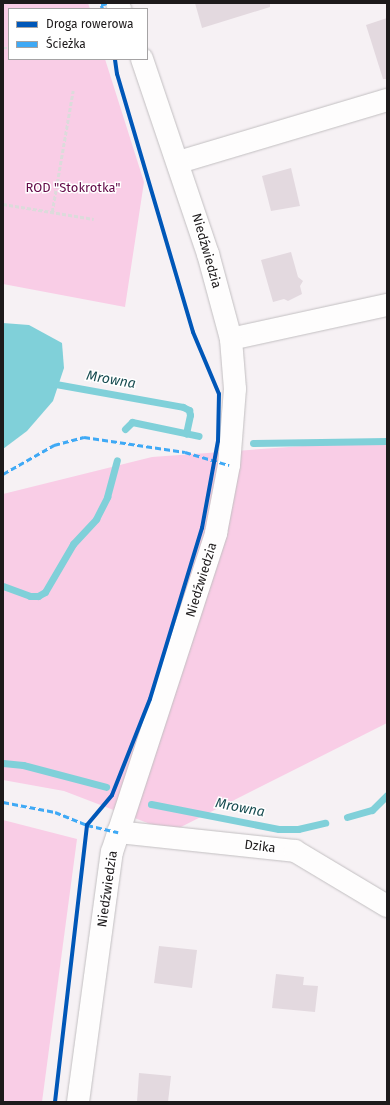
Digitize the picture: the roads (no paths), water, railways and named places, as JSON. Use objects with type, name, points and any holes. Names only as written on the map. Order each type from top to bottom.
[{"type":"street","name":"Niedźwiedzia","points":[[78,1102],[112,852],[216,534],[232,444],[235,389],[231,339],[179,162],[142,60]]},
{"type":"street","points":[[179,162],[387,100]]},
{"type":"street","points":[[231,339],[387,305]]},
{"type":"street","name":"Dzika","points":[[118,832],[295,851],[387,906]]},
{"type":"water","points":[[3,323],[29,325],[62,343],[64,368],[53,401],[27,431],[3,449]]},
{"type":"waterway","name":"Mrowna","points":[[50,383],[183,407],[189,410],[190,415],[186,434]]},
{"type":"waterway","name":"Mrowna","points":[[125,429],[132,422],[199,436]]},
{"type":"waterway","name":"Mrowna","points":[[253,443],[387,441]]},
{"type":"waterway","name":"Mrowna","points":[[3,586],[30,596],[38,596],[45,592],[73,544],[96,519],[107,497],[117,460]]},
{"type":"waterway","name":"Mrowna","points":[[3,763],[23,765],[106,787]]},
{"type":"waterway","name":"Mrowna","points":[[347,817],[372,810],[387,795]]},
{"type":"waterway","name":"Mrowna","points":[[151,804],[279,829],[298,829],[325,823]]},
{"type":"park label","name":"ROD \"Stokrotka\"","points":[[73,188]]}]
